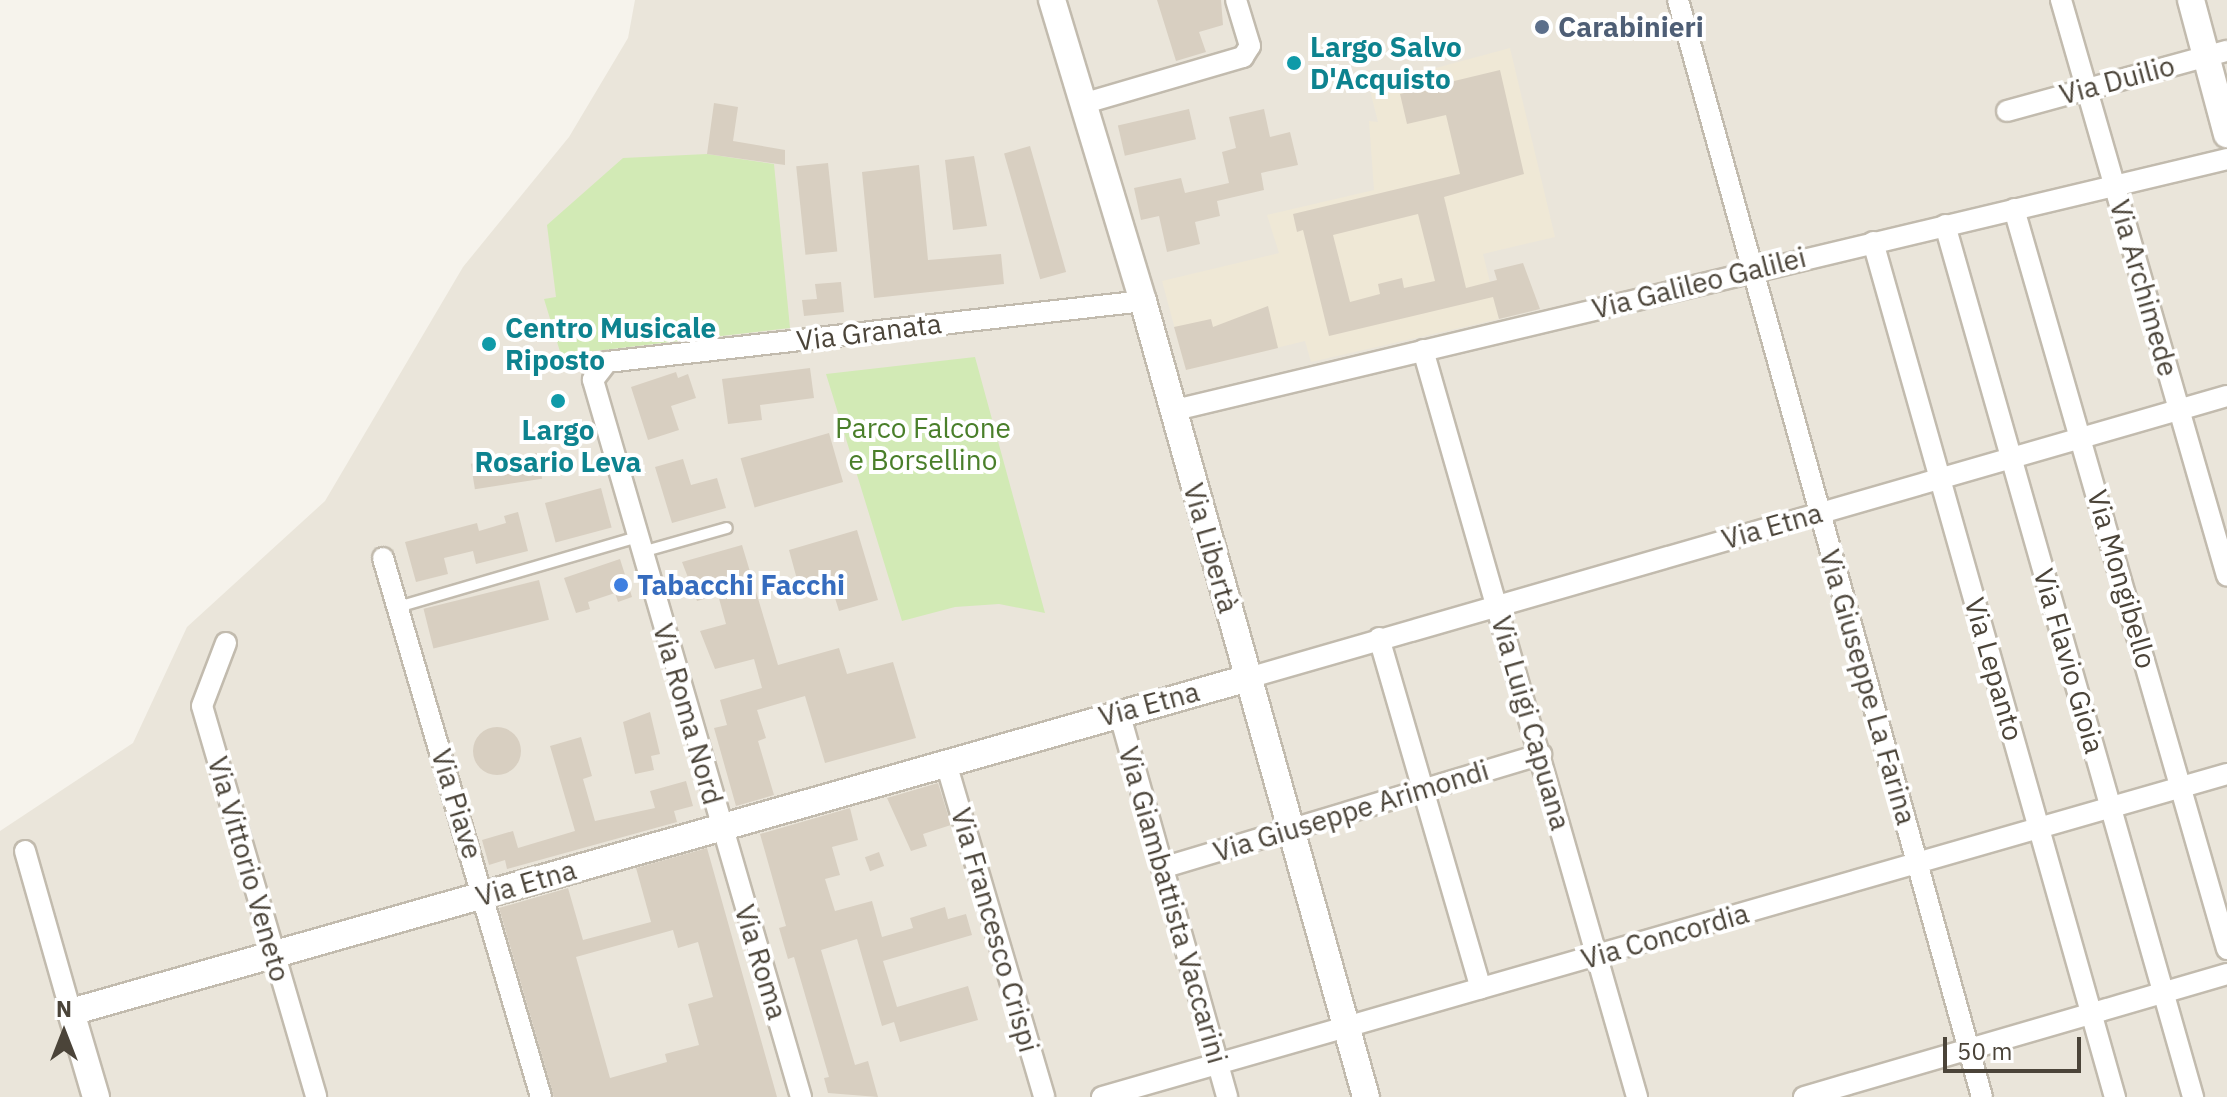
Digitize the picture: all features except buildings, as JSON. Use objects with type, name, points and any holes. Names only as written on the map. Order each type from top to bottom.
[{"type":"street","name":"Via Libertà","points":[[1052,0],[1143,301],[1171,411],[1366,1097]]},
{"type":"street","points":[[1082,104],[1243,57],[1250,46],[1236,0]]},
{"type":"street","name":"Via Giuseppe La Farina","points":[[1678,0],[1982,1097]]},
{"type":"street","name":"Via Archimede","points":[[2061,0],[2227,576]]},
{"type":"street","points":[[2191,0],[2217,53],[2227,134]]},
{"type":"street","name":"Via Duilio","points":[[2007,111],[2217,53]]},
{"type":"street","name":"Via Galileo Galilei","points":[[1171,411],[1751,270],[2227,159]]},
{"type":"street","name":"Via Mongibello","points":[[2014,209],[2227,949]]},
{"type":"street","name":"Via Flavio Gioia","points":[[1945,225],[2193,1097]]},
{"type":"street","name":"Via Lepanto","points":[[1873,242],[2115,1097]]},
{"type":"street","name":"Via Granata","points":[[598,371],[607,362],[1143,301]]},
{"type":"street","name":"Via Luigi Capuana","points":[[1423,350],[1637,1097]]},
{"type":"street","name":"Via Roma Nord","points":[[598,371],[593,380],[721,828]]},
{"type":"street","name":"Via Etna","points":[[71,1012],[2227,396]]},
{"type":"street","name":"Via Piave","points":[[383,558],[541,1097]]},
{"type":"street","points":[[1379,638],[1481,988]]},
{"type":"street","name":"Via Vittorio Veneto","points":[[226,643],[202,706],[316,1097]]},
{"type":"street","name":"Via Giambattista Vaccarini","points":[[1119,712],[1227,1097]]},
{"type":"street","name":"Via Giuseppe Arimondi","points":[[1162,868],[1541,754]]},
{"type":"street","name":"Via Francesco Crispi","points":[[946,763],[1044,1097]]},
{"type":"street","name":"Via Concordia","points":[[1102,1097],[2227,774]]},
{"type":"street","name":"Via Roma","points":[[721,828],[801,1097]]},
{"type":"street","points":[[25,851],[96,1097]]},
{"type":"street","points":[[1804,1097],[2227,974]]},
{"type":"lane","points":[[398,607],[640,544],[727,528]]},
{"type":"shaded area","points":[[635,0],[2227,0],[2227,1097],[0,1097],[0,831],[133,743],[187,627],[325,501],[463,267],[569,137],[628,38]]},
{"type":"shaded area","points":[[1510,48],[1555,237],[1483,254],[1499,319],[1311,362],[1305,341],[1186,370],[1162,281],[1279,253],[1267,215],[1374,190],[1369,121],[1378,122],[1369,86]]},
{"type":"green space","points":[[707,154],[774,164],[790,328],[561,355],[544,299],[556,297],[547,225],[623,158]]},
{"type":"green space","name":"Parco Falcone e Borsellino","points":[[975,357],[1045,613],[999,604],[955,607],[902,621],[826,374]]},
{"type":"place","name":"Carabinieri","points":[[1542,27]]},
{"type":"place","name":"Largo Salvo D'Acquisto","points":[[1294,63]]},
{"type":"place","name":"Centro Musicale Riposto","points":[[489,344]]},
{"type":"place","name":"Largo Rosario Leva","points":[[558,401]]},
{"type":"place","name":"Tabacchi Facchi","points":[[621,585]]}]
